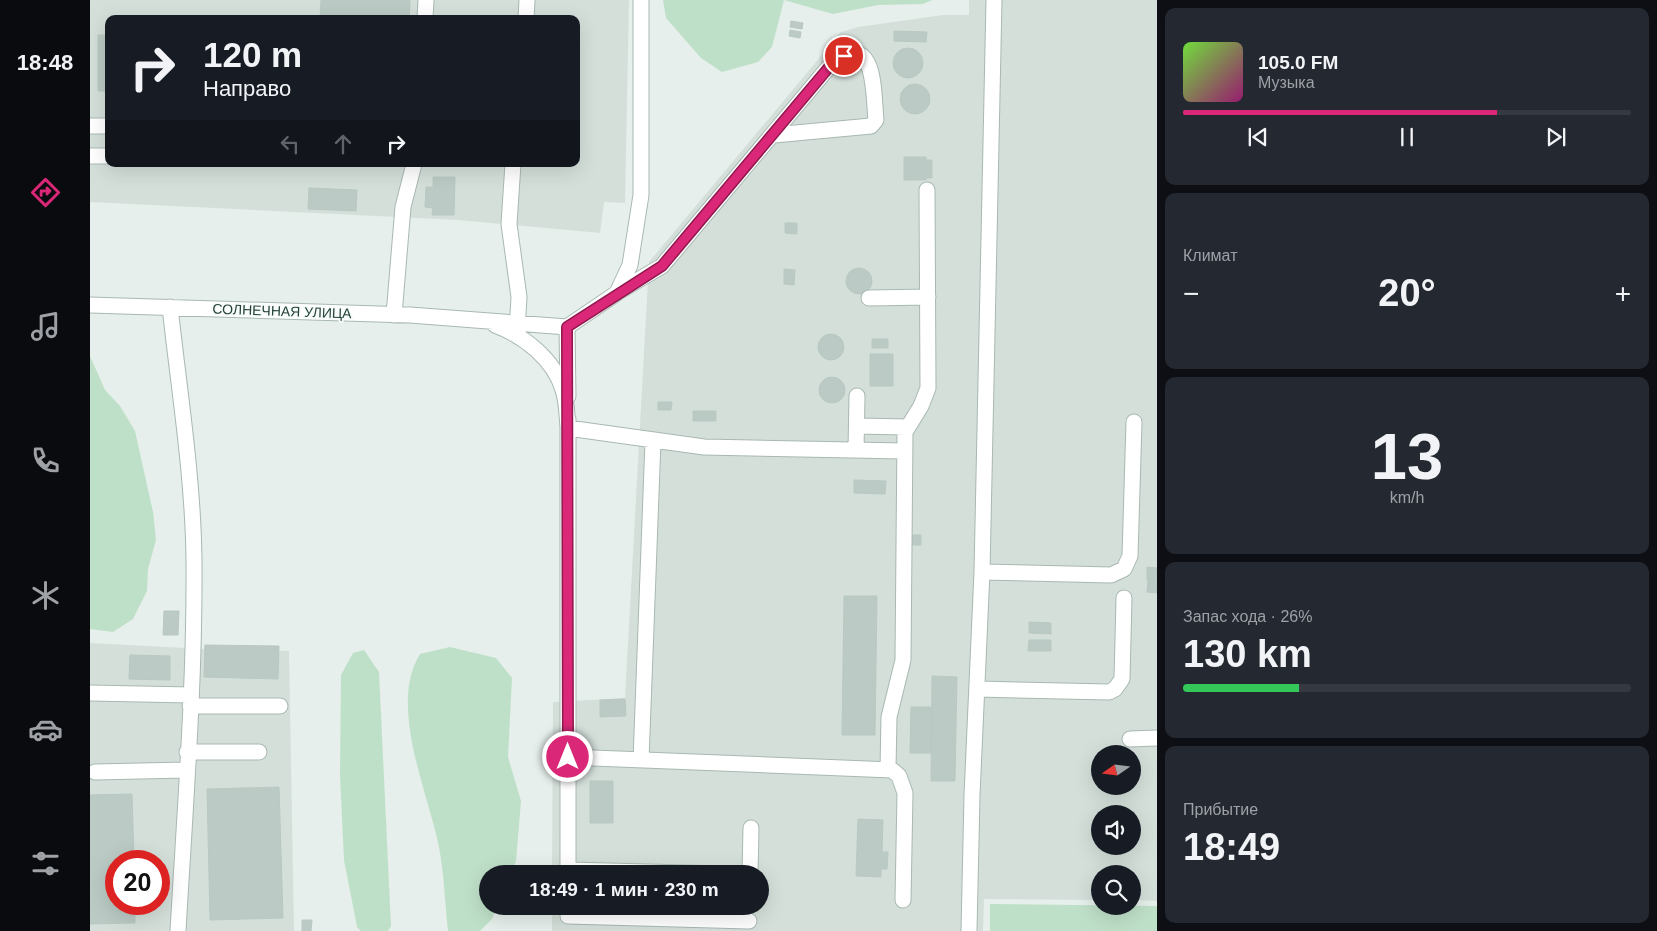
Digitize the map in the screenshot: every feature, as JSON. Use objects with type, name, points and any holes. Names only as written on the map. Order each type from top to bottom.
[{"type":"street","points":[[425,15],[426,0]]},
{"type":"street","points":[[526,15],[527,0]]},
{"type":"street","points":[[617,293],[630,265],[641,195],[641,0]]},
{"type":"street","points":[[969,931],[972,795],[982,572],[994,0]]},
{"type":"street","points":[[517,329],[567,327],[617,293],[662,266],[774,135],[833,62],[850,53],[861,54],[866,58],[871,70],[876,120],[874,123],[865,127],[774,135]]},
{"type":"street","points":[[90,126],[105,126]]},
{"type":"street","points":[[90,156],[105,156]]},
{"type":"street","points":[[394,315],[403,207],[413,167]]},
{"type":"street","points":[[513,167],[509,224],[519,297],[517,329],[542,355],[563,389],[568,428]]},
{"type":"street","points":[[888,769],[889,717],[903,660],[904,451],[907,427],[928,388],[927,190]]},
{"type":"street","points":[[869,298],[928,297]]},
{"type":"street","name":"СОЛНЕЧНАЯ УЛИЦА","points":[[90,305],[394,315],[474,320],[517,329]]},
{"type":"street","points":[[170,307],[192,524],[190,700],[178,931]]},
{"type":"street","points":[[567,327],[568,865]]},
{"type":"street","points":[[856,450],[857,396]]},
{"type":"street","points":[[982,572],[1111,575],[1124,569],[1130,556],[1134,422]]},
{"type":"street","points":[[857,426],[907,427]]},
{"type":"street","points":[[568,428],[704,447],[904,451]]},
{"type":"street","points":[[641,760],[652,440]]},
{"type":"street","points":[[977,689],[1109,692],[1116,689],[1122,679],[1124,598]]},
{"type":"street","points":[[90,693],[280,706]]},
{"type":"street","points":[[1130,739],[1157,738]]},
{"type":"street","points":[[188,752],[259,752]]},
{"type":"street","points":[[568,757],[888,769],[899,776],[905,793],[903,900]]},
{"type":"street","points":[[95,772],[186,770]]},
{"type":"street","points":[[750,865],[752,828]]},
{"type":"street","points":[[568,918],[749,919]]},
{"type":"shaded area","points":[[90,0],[629,0],[625,203],[604,202],[600,233],[458,220],[90,202]]},
{"type":"shaded area","points":[[969,0],[1157,0],[1157,901],[1141,900],[1141,865],[1091,865],[1091,900],[984,899],[983,931],[552,931],[552,915],[769,915],[769,865],[552,865],[553,702],[625,698],[649,262],[841,32],[858,27],[943,15],[969,15]]},
{"type":"shaded area","points":[[90,643],[204,649],[205,645],[279,646],[279,651],[289,651],[294,931],[90,931]]},
{"type":"green space","points":[[663,0],[784,0],[772,47],[758,62],[722,72],[701,58],[666,18]]},
{"type":"green space","points":[[784,0],[932,0],[923,4],[878,5],[833,14]]},
{"type":"green space","points":[[90,356],[105,390],[120,406],[135,431],[153,512],[156,540],[148,569],[147,591],[133,619],[113,632],[90,629]]},
{"type":"green space","points":[[450,647],[496,658],[512,678],[508,757],[521,801],[516,861],[514,865],[479,865],[479,915],[494,915],[480,931],[448,931],[439,847],[413,749],[409,723],[408,698],[411,675],[420,654]]},
{"type":"green space","points":[[364,650],[379,672],[391,926],[388,931],[361,931],[357,927],[344,860],[340,774],[341,675],[353,653]]},
{"type":"green space","points":[[990,904],[1091,905],[1091,915],[1141,915],[1141,906],[1157,906],[1157,931],[990,931]]},
{"type":"building","points":[[321,0],[410,0],[409,15],[320,15]]},
{"type":"building","points":[[791,21],[803,23],[802,29],[790,27]]},
{"type":"building","points":[[790,30],[801,32],[800,38],[789,36]]},
{"type":"building","points":[[894,31],[927,32],[926,42],[894,41]]},
{"type":"building","points":[[98,35],[105,35],[105,91],[98,91]]},
{"type":"building","points":[[908,48],[919,52],[923,63],[919,74],[908,78],[897,74],[893,63],[897,52]]},
{"type":"building","points":[[915,84],[926,88],[930,99],[926,110],[915,114],[904,110],[900,99],[904,88]]},
{"type":"building","points":[[904,157],[926,157],[926,160],[932,160],[932,178],[926,178],[926,180],[904,180]]},
{"type":"building","points":[[433,177],[455,177],[454,215],[432,215],[433,208],[425,207],[426,187],[433,187]]},
{"type":"building","points":[[309,188],[357,190],[356,211],[308,209]]},
{"type":"building","points":[[785,223],[797,223],[797,234],[785,233]]},
{"type":"building","points":[[859,268],[868,272],[872,281],[868,290],[859,294],[850,290],[846,281],[850,272]]},
{"type":"building","points":[[784,269],[795,270],[794,285],[784,284]]},
{"type":"building","points":[[831,334],[840,338],[844,347],[840,356],[831,360],[822,356],[818,347],[822,338]]},
{"type":"building","points":[[872,339],[888,339],[888,348],[872,348]]},
{"type":"building","points":[[870,354],[893,354],[893,386],[870,386]]},
{"type":"building","points":[[832,377],[841,381],[845,390],[841,399],[832,403],[823,399],[819,390],[823,381]]},
{"type":"building","points":[[658,402],[672,402],[671,410],[658,410]]},
{"type":"building","points":[[693,411],[716,411],[716,421],[693,421]]},
{"type":"building","points":[[854,480],[886,481],[885,494],[854,493]]},
{"type":"building","points":[[911,535],[921,535],[921,545],[911,545]]},
{"type":"building","points":[[1147,567],[1157,568],[1157,580],[1147,580]]},
{"type":"building","points":[[1148,580],[1157,581],[1157,593],[1147,592]]},
{"type":"building","points":[[844,596],[877,596],[875,735],[842,735]]},
{"type":"building","points":[[164,611],[179,611],[178,635],[163,635]]},
{"type":"building","points":[[1029,622],[1051,623],[1051,634],[1029,633]]},
{"type":"building","points":[[1029,640],[1051,640],[1051,651],[1028,651]]},
{"type":"building","points":[[205,645],[279,646],[278,679],[204,677]]},
{"type":"building","points":[[130,655],[170,656],[170,680],[129,679]]},
{"type":"building","points":[[932,676],[957,677],[955,781],[931,781]]},
{"type":"building","points":[[625,699],[626,716],[600,717],[600,700]]},
{"type":"building","points":[[911,707],[932,707],[931,753],[910,753]]},
{"type":"building","points":[[590,781],[613,781],[613,823],[590,823]]},
{"type":"building","points":[[279,787],[283,918],[210,920],[207,789]]},
{"type":"building","points":[[132,794],[134,850],[105,850],[105,915],[135,915],[135,923],[90,924],[90,795]]},
{"type":"building","points":[[858,819],[883,820],[882,852],[888,852],[887,869],[881,869],[881,877],[856,876]]},
{"type":"building","points":[[302,920],[312,920],[311,931],[302,931]]},
{"type":"route","points":[[568,757],[567,327],[617,293],[662,266],[774,135],[830,66],[844,56]]}]
